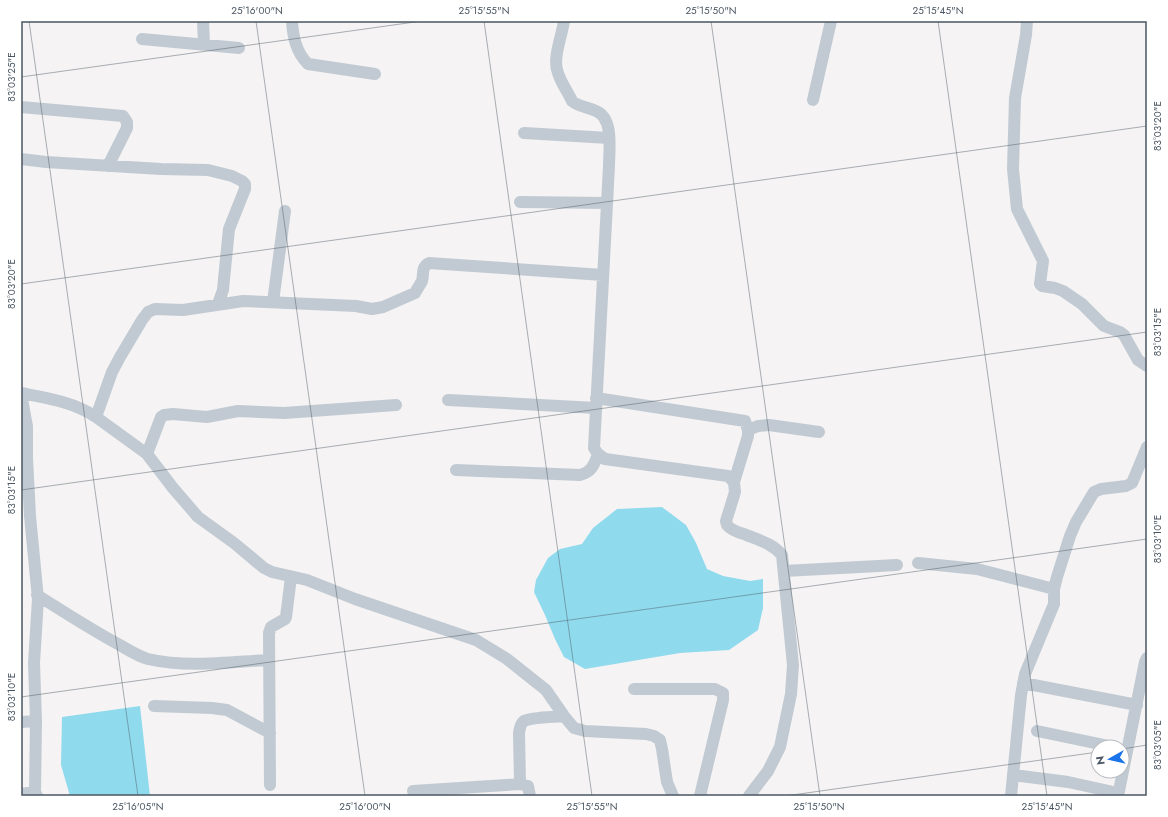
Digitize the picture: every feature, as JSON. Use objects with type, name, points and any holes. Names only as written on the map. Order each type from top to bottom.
[{"type":"street","points":[[203,21],[204,44]]},
{"type":"street","points":[[292,21],[295,44],[308,64],[375,74]]},
{"type":"street","points":[[564,21],[557,57],[556,67],[558,73],[572,101],[576,104],[598,111],[604,116],[608,124],[609,138],[609,166],[594,448],[598,454],[605,459],[728,476],[734,482]]},
{"type":"street","points":[[813,100],[831,21]]},
{"type":"street","points":[[1027,21],[1015,98],[1013,169],[1017,208],[1043,261],[1040,284],[1042,286],[1063,291],[1082,304],[1104,326],[1120,332],[1128,341],[1138,360],[1147,366]]},
{"type":"street","points":[[142,38],[239,48]]},
{"type":"street","points":[[21,107],[123,116],[127,122],[127,128],[108,166]]},
{"type":"street","points":[[524,133],[609,138]]},
{"type":"street","points":[[21,159],[108,166],[208,170],[232,176],[242,181],[245,184],[245,189],[229,230],[224,279],[218,304]]},
{"type":"street","points":[[520,202],[607,203]]},
{"type":"street","points":[[273,302],[285,212]]},
{"type":"street","points":[[96,416],[112,372],[120,357],[142,320],[148,312],[155,309],[183,310],[243,301],[356,306],[372,309],[415,293],[422,281],[423,269],[425,265],[429,263],[603,274]]},
{"type":"street","points":[[21,794],[36,794],[34,663],[37,595],[30,516],[27,426],[21,394],[64,402],[96,416],[147,454],[198,517],[234,543],[264,568],[272,572],[299,578],[476,640],[506,659],[546,690],[574,728],[585,731],[646,734],[654,736],[660,740],[667,782],[673,796]]},
{"type":"street","points":[[448,400],[596,403],[741,420],[744,422],[748,430],[748,436],[734,482],[735,492],[726,521],[727,525],[734,531],[770,544],[782,555],[793,665],[791,694],[780,747],[768,771],[749,796]]},
{"type":"street","points":[[147,454],[161,418],[164,415],[173,414],[207,417],[238,411],[284,413],[396,405]]},
{"type":"street","points":[[748,430],[758,426],[769,425],[819,432]]},
{"type":"street","points":[[1011,796],[1023,683],[1027,669],[1054,604],[1054,589],[1070,536],[1076,522],[1094,492],[1126,486],[1132,483],[1147,447]]},
{"type":"street","points":[[456,470],[580,474],[586,473],[592,467],[598,454]]},
{"type":"street","points":[[918,563],[977,569],[1054,589]]},
{"type":"street","points":[[784,571],[898,565]]},
{"type":"street","points":[[270,785],[269,633],[271,627],[285,619],[299,578]]},
{"type":"street","points":[[37,595],[102,635],[147,659],[182,664],[269,660]]},
{"type":"street","points":[[1128,739],[1147,658]]},
{"type":"street","points":[[1023,683],[1137,705]]},
{"type":"street","points":[[634,689],[715,689],[723,693],[724,700],[700,796]]},
{"type":"street","points":[[154,706],[227,710],[270,733]]},
{"type":"street","points":[[520,784],[520,725],[524,721],[532,719],[564,716]]},
{"type":"street","points":[[21,722],[36,721]]},
{"type":"street","points":[[1037,731],[1090,742]]},
{"type":"street","points":[[1013,775],[1068,782],[1118,795],[1120,779]]},
{"type":"street","points":[[413,791],[520,784],[528,786],[530,796]]},
{"type":"water","points":[[662,507],[686,525],[696,543],[707,569],[723,576],[750,581],[763,579],[763,608],[758,630],[729,650],[680,653],[585,669],[564,657],[534,592],[536,580],[548,558],[560,549],[582,544],[593,528],[617,509]]},
{"type":"water","points":[[140,706],[150,796],[70,796],[61,765],[62,717]]}]
